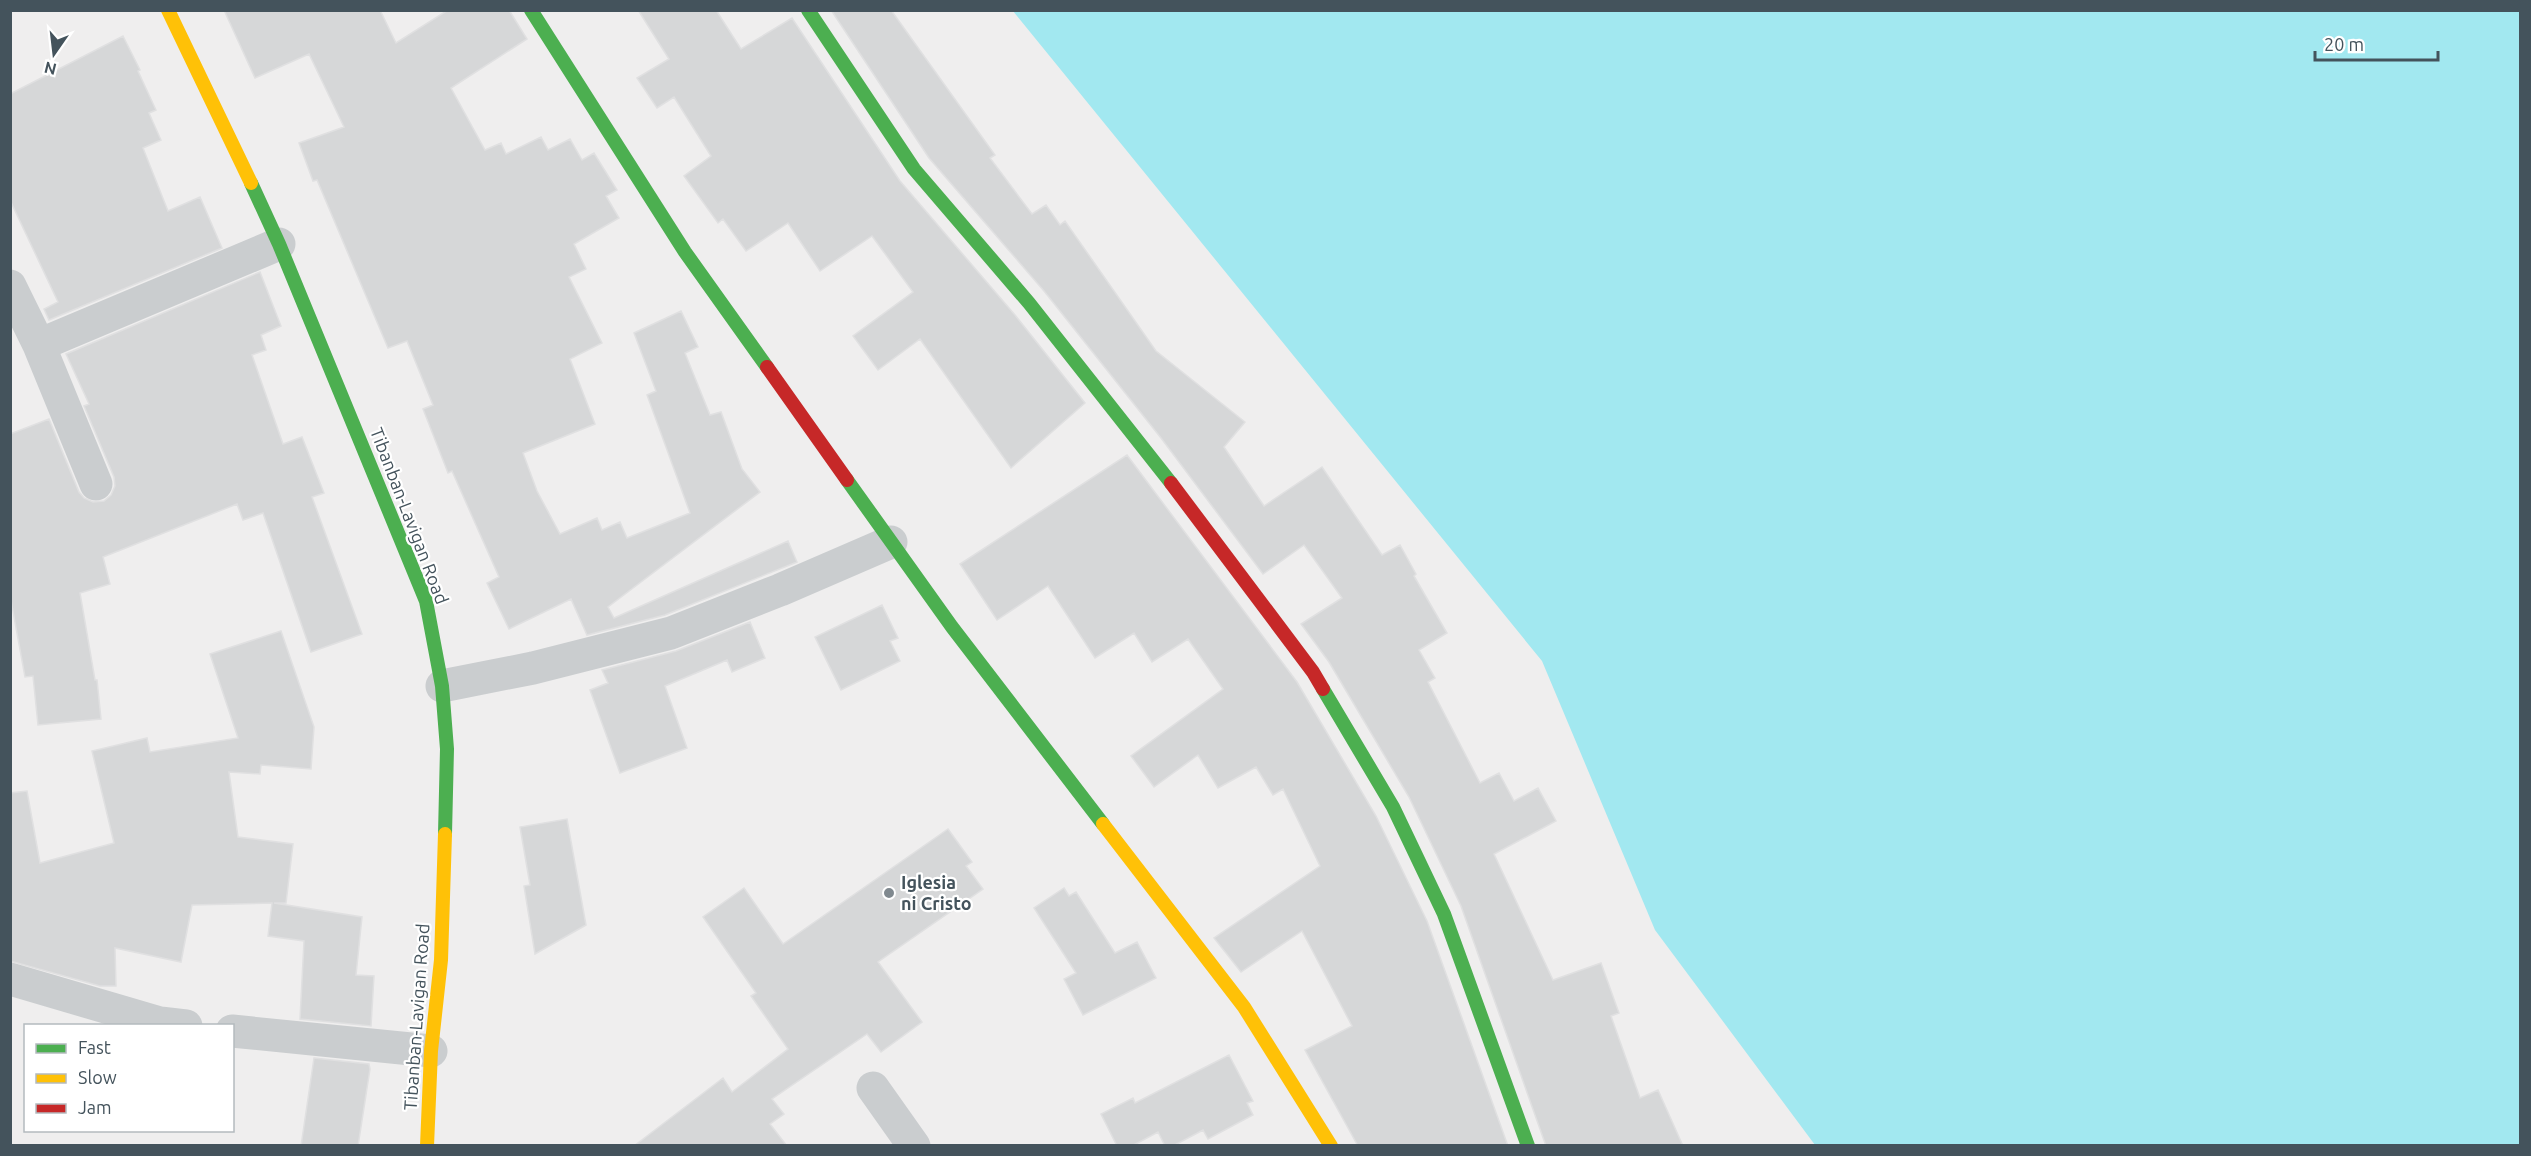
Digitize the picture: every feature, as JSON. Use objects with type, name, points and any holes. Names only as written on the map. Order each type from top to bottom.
[{"type":"street","name":"Tibanban-Lavigan Road","points":[[168,10],[220,115],[279,244],[426,601],[442,686],[447,749],[442,936],[431,1051],[427,1146]]},
{"type":"street","points":[[531,10],[685,252],[959,637],[1244,1007],[1331,1146]]},
{"type":"street","points":[[808,10],[914,169],[1029,303],[1146,449],[1313,672],[1393,807],[1444,914],[1528,1146]]},
{"type":"street","points":[[39,345],[279,244]]},
{"type":"street","points":[[10,286],[39,345],[96,484]]},
{"type":"street","points":[[442,686],[533,668],[671,633],[780,590],[891,542]]},
{"type":"street","points":[[10,979],[169,1024]]},
{"type":"street","points":[[234,1031],[431,1051]]},
{"type":"street","points":[[873,1088],[914,1146]]},
{"type":"water","points":[[1013,11],[2520,11],[2520,1145],[1815,1145],[1655,930],[1542,661]]},
{"type":"building","points":[[224,10],[380,10],[396,43],[448,10],[509,10],[527,39],[451,88],[485,150],[501,143],[506,154],[541,137],[548,150],[570,139],[582,160],[594,153],[617,190],[606,196],[619,218],[574,244],[586,269],[569,277],[602,343],[570,359],[595,424],[523,453],[537,491],[560,534],[597,518],[602,530],[620,522],[627,538],[690,513],[647,395],[656,391],[634,333],[681,311],[698,347],[685,353],[710,415],[721,412],[742,469],[760,492],[608,607],[614,618],[788,541],[797,562],[665,615],[587,635],[571,599],[509,629],[487,583],[499,577],[452,471],[448,473],[423,409],[433,405],[407,341],[388,348],[317,180],[313,181],[299,143],[344,127],[309,54],[255,78]]},
{"type":"building","points":[[638,10],[716,10],[741,49],[792,18],[900,181],[1015,315],[1085,403],[1011,468],[920,339],[878,370],[853,336],[913,292],[872,236],[820,271],[788,223],[746,251],[723,219],[718,223],[684,176],[711,156],[674,97],[657,108],[637,78],[669,59]]},
{"type":"building","points":[[831,10],[891,10],[995,155],[990,158],[1032,214],[1046,205],[1060,225],[1065,221],[1156,351],[1245,422],[1224,447],[1264,506],[1322,467],[1382,555],[1400,545],[1416,574],[1414,576],[1447,633],[1419,650],[1435,678],[1428,682],[1480,783],[1499,773],[1514,801],[1538,788],[1556,821],[1494,854],[1553,980],[1601,963],[1619,1013],[1611,1016],[1640,1098],[1658,1090],[1683,1146],[1546,1146],[1461,906],[1409,797],[1329,662],[1301,624],[1342,598],[1304,545],[1263,574],[1161,438],[1044,291],[929,158]]},
{"type":"building","points":[[123,36],[156,110],[149,113],[161,140],[143,148],[168,211],[200,197],[222,248],[49,320],[44,309],[58,302],[10,200],[10,94]]},
{"type":"building","points":[[260,272],[281,326],[261,335],[266,350],[252,355],[283,444],[302,437],[324,493],[312,497],[362,634],[311,652],[263,513],[243,520],[237,504],[103,557],[110,584],[80,593],[95,680],[97,680],[101,719],[38,725],[33,676],[25,677],[10,595],[10,434],[49,419],[79,492],[84,498],[93,502],[104,501],[111,495],[115,486],[114,477],[84,406],[89,404],[66,354]]},
{"type":"building","points":[[1127,455],[1297,682],[1376,816],[1427,921],[1508,1146],[1358,1146],[1305,1050],[1352,1026],[1302,931],[1241,972],[1214,938],[1320,866],[1283,789],[1273,795],[1256,767],[1218,788],[1198,755],[1154,787],[1131,756],[1223,689],[1188,639],[1152,662],[1134,633],[1095,658],[1048,586],[997,620],[960,564]]},
{"type":"building","points":[[882,605],[898,638],[890,641],[900,661],[841,690],[815,637]]},
{"type":"building","points":[[750,622],[765,658],[732,672],[727,660],[665,686],[687,748],[620,773],[590,690],[608,683],[602,670],[676,651]]},
{"type":"building","points":[[281,631],[314,727],[311,769],[261,765],[260,774],[229,772],[238,837],[293,844],[286,903],[274,903],[362,917],[356,975],[374,976],[371,1026],[300,1019],[304,941],[268,936],[272,903],[192,905],[181,962],[115,948],[116,986],[100,986],[10,961],[10,793],[27,791],[40,863],[114,843],[92,751],[147,738],[150,752],[238,738],[210,654]]},
{"type":"building","points":[[567,819],[586,925],[535,954],[524,886],[530,885],[520,827]]},
{"type":"building","points":[[948,829],[972,862],[966,866],[983,889],[878,962],[922,1022],[881,1052],[867,1034],[772,1099],[784,1114],[770,1124],[787,1146],[634,1146],[723,1078],[732,1092],[788,1049],[751,996],[756,993],[703,917],[744,888],[783,944]]},
{"type":"building","points":[[1064,888],[1069,896],[1076,892],[1115,953],[1137,942],[1156,978],[1083,1015],[1064,979],[1076,973],[1034,908]]},
{"type":"building","points":[[1229,1055],[1253,1101],[1247,1103],[1253,1115],[1208,1139],[1203,1130],[1173,1146],[1165,1146],[1158,1132],[1132,1146],[1117,1146],[1101,1114],[1133,1098],[1135,1103]]},
{"type":"building","points":[[314,1058],[369,1064],[358,1146],[301,1146]]},
{"type":"traffic: fast","points":[[531,10],[685,252],[767,367]]},
{"type":"traffic: fast","points":[[808,10],[914,169],[1029,303],[1171,483]]},
{"type":"traffic: fast","points":[[251,183],[279,244],[426,601],[442,686],[447,749],[445,834]]},
{"type":"traffic: fast","points":[[847,480],[952,627],[1103,824]]},
{"type":"traffic: fast","points":[[1323,689],[1393,807],[1444,914],[1528,1146]]},
{"type":"traffic: slow","points":[[168,10],[251,183]]},
{"type":"traffic: slow","points":[[1103,824],[1244,1007],[1331,1146]]},
{"type":"traffic: slow","points":[[427,1146],[431,1051],[441,960],[445,834]]},
{"type":"traffic: jam","points":[[767,367],[847,480]]},
{"type":"traffic: jam","points":[[1171,483],[1313,672],[1323,689]]},
{"type":"place","name":"Iglesia ni Cristo","points":[[889,893]]}]
